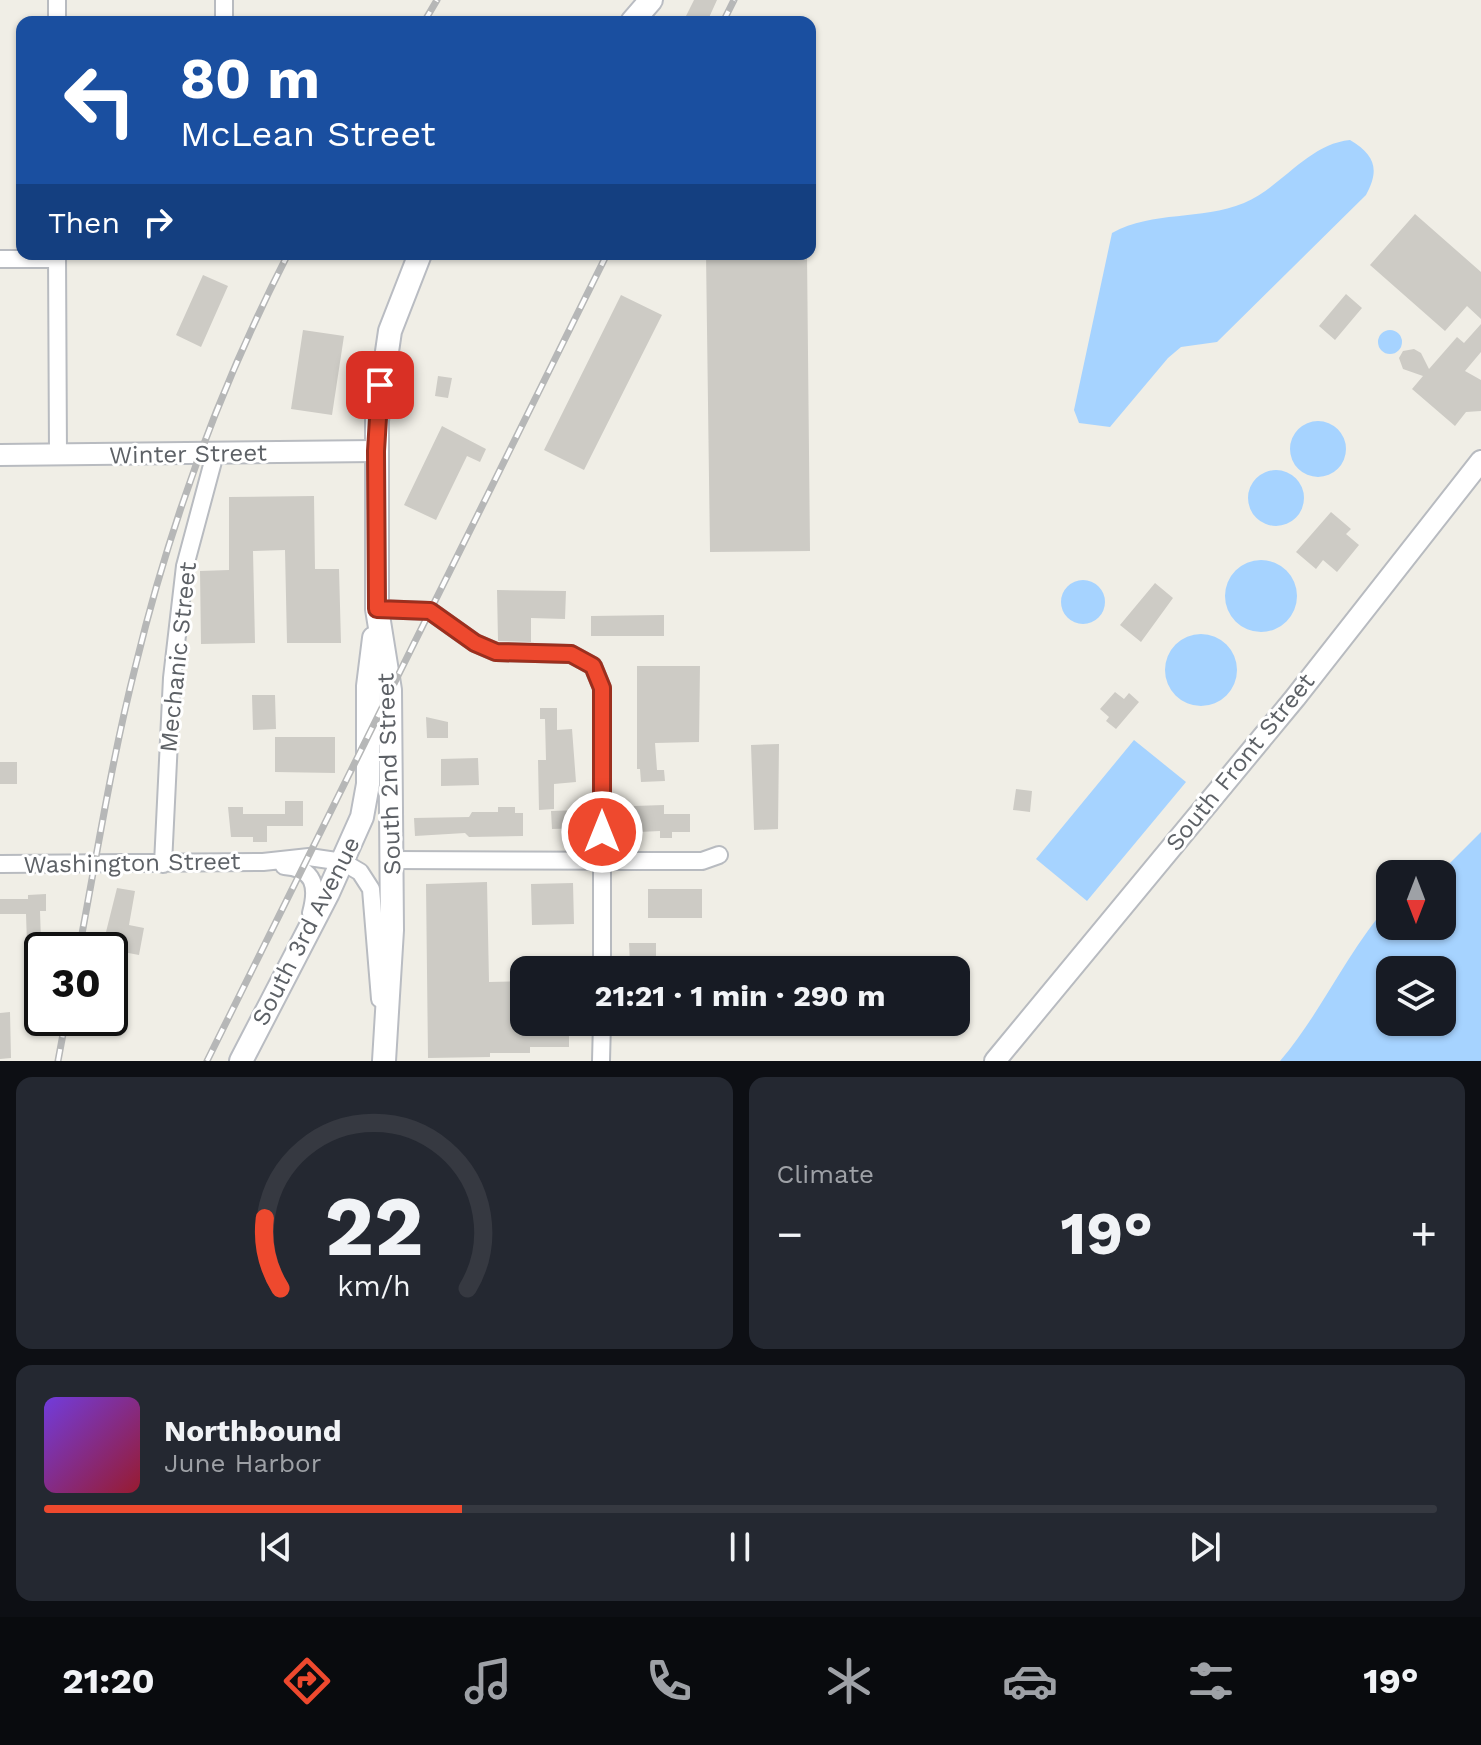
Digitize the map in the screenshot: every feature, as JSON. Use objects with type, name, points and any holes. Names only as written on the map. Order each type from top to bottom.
[{"type":"main road","points":[[637,16],[651,0]]},
{"type":"main road","name":"South 2nd Street","points":[[384,1060],[391,954],[390,690],[377,609],[376,451],[384,356],[396,312],[418,260]]},
{"type":"main road","name":"South 3rd Avenue","points":[[241,1061],[343,862],[367,796],[368,686],[377,609]]},
{"type":"street","points":[[57,260],[58,455]]},
{"type":"street","name":"Winter Street","points":[[0,455],[376,451]]},
{"type":"street","name":"Mechanic Street","points":[[163,864],[172,678],[185,566],[215,454]]},
{"type":"street","name":"South Front Street","points":[[995,1061],[1295,698],[1481,461]]},
{"type":"street","points":[[377,609],[430,611],[475,643],[496,652],[571,654],[593,666],[602,688],[602,956]]},
{"type":"street","points":[[391,860],[702,861],[719,855]]},
{"type":"street","name":"Washington Street","points":[[0,864],[263,862],[316,857],[343,862]]},
{"type":"street","name":"Washington Street","points":[[263,862],[304,869],[310,874],[315,896],[303,940]]},
{"type":"street","points":[[343,862],[360,872],[374,902],[384,1060]]},
{"type":"street","points":[[601,1061],[602,1036]]},
{"type":"water","points":[[1350,140],[1365,151],[1373,163],[1373,178],[1366,195],[1217,342],[1181,347],[1168,358],[1110,427],[1079,423],[1074,410],[1112,233],[1144,221],[1211,212],[1244,203],[1271,187],[1321,149]]},
{"type":"water","points":[[1390,330],[1401,337],[1402,342],[1395,353],[1390,354],[1379,347],[1378,342],[1385,331]]},
{"type":"water","points":[[1318,421],[1338,429],[1346,449],[1338,469],[1318,477],[1298,469],[1290,449],[1298,429]]},
{"type":"water","points":[[1276,470],[1296,478],[1304,498],[1296,518],[1276,526],[1256,518],[1248,498],[1256,478]]},
{"type":"water","points":[[1268,560],[1287,570],[1295,582],[1295,610],[1287,622],[1275,630],[1254,632],[1235,622],[1227,610],[1225,589],[1235,570],[1247,562]]},
{"type":"water","points":[[1083,580],[1098,587],[1105,602],[1098,617],[1083,624],[1068,617],[1061,602],[1068,587]]},
{"type":"water","points":[[1208,634],[1227,644],[1235,656],[1235,684],[1227,696],[1215,704],[1194,706],[1175,696],[1167,684],[1165,663],[1175,644],[1187,636]]},
{"type":"water","points":[[1134,740],[1186,782],[1087,901],[1036,859]]},
{"type":"water","points":[[1481,832],[1481,1061],[1280,1061],[1375,922],[1376,940],[1456,940],[1456,860],[1453,860]]},
{"type":"building","points":[[694,0],[717,0],[710,16],[686,16]]},
{"type":"building","points":[[1415,214],[1481,272],[1481,319],[1467,306],[1445,331],[1370,265]]},
{"type":"building","points":[[706,260],[807,260],[810,551],[710,552]]},
{"type":"building","points":[[203,275],[228,286],[201,347],[176,335]]},
{"type":"building","points":[[1346,294],[1362,308],[1335,340],[1319,326]]},
{"type":"building","points":[[621,295],[662,315],[584,470],[544,450]]},
{"type":"building","points":[[1481,324],[1481,352],[1465,371],[1481,380],[1481,411],[1466,412],[1455,426],[1412,389],[1423,376],[1403,369],[1399,358],[1403,351],[1414,349],[1421,353],[1429,369],[1457,337],[1464,343]]},
{"type":"building","points":[[303,330],[344,336],[332,415],[291,409]]},
{"type":"building","points":[[438,376],[452,378],[448,398],[435,396]]},
{"type":"building","points":[[442,426],[486,449],[480,462],[467,456],[436,520],[404,505]]},
{"type":"building","points":[[314,496],[315,569],[339,569],[341,643],[287,643],[285,550],[253,551],[255,643],[201,644],[200,571],[229,570],[229,497]]},
{"type":"building","points":[[1331,512],[1351,529],[1346,534],[1359,545],[1337,572],[1323,560],[1316,569],[1296,552]]},
{"type":"building","points":[[1155,583],[1173,598],[1141,642],[1120,625]]},
{"type":"building","points":[[497,590],[566,591],[565,619],[531,618],[531,642],[498,641]]},
{"type":"building","points":[[664,615],[664,636],[591,636],[591,616]]},
{"type":"building","points":[[637,666],[700,666],[699,742],[655,743],[657,770],[664,770],[665,781],[641,782],[640,769],[637,769]]},
{"type":"building","points":[[1115,692],[1124,699],[1129,693],[1139,702],[1116,729],[1106,721],[1109,717],[1100,709]]},
{"type":"building","points":[[252,695],[275,695],[276,729],[253,730]]},
{"type":"building","points":[[540,708],[557,708],[557,730],[572,729],[576,782],[554,784],[554,809],[539,810],[538,760],[546,760],[545,719],[540,719]]},
{"type":"building","points":[[426,717],[448,722],[448,738],[427,738]]},
{"type":"building","points":[[275,737],[335,737],[335,773],[275,772]]},
{"type":"building","points":[[779,744],[778,829],[754,830],[751,745]]},
{"type":"building","points":[[478,758],[479,785],[441,786],[441,759]]},
{"type":"building","points":[[0,762],[17,762],[17,784],[0,784]]},
{"type":"building","points":[[1016,789],[1032,791],[1030,812],[1013,810]]},
{"type":"building","points":[[285,801],[303,801],[303,826],[267,826],[267,842],[253,842],[253,837],[231,837],[228,807],[243,807],[243,814],[285,814]]},
{"type":"building","points":[[664,805],[664,814],[690,814],[690,832],[672,832],[672,838],[660,838],[660,831],[639,832],[639,824],[635,824],[634,806]]},
{"type":"building","points":[[498,807],[515,807],[515,813],[523,813],[523,836],[469,837],[465,833],[415,836],[414,818],[469,817],[472,812],[498,812]]},
{"type":"building","points":[[581,810],[581,828],[552,829],[551,811]]},
{"type":"building","points":[[487,882],[489,982],[510,981],[510,1036],[569,1036],[569,1047],[530,1047],[530,1053],[490,1053],[490,1057],[428,1058],[426,884]]},
{"type":"building","points":[[573,883],[574,924],[532,925],[531,884]]},
{"type":"building","points":[[117,888],[135,891],[129,925],[144,928],[139,955],[128,953],[128,932],[106,932]]},
{"type":"building","points":[[648,889],[702,889],[702,918],[648,918]]},
{"type":"building","points":[[46,894],[46,911],[40,911],[41,932],[27,932],[26,914],[0,914],[0,899],[28,899],[28,895]]},
{"type":"building","points":[[629,943],[656,943],[656,956],[630,956]]},
{"type":"building","points":[[10,1012],[11,1058],[0,1059],[0,1013]]},
{"type":"railway","points":[[428,16],[437,0]]},
{"type":"railway","points":[[726,16],[734,0]]},
{"type":"railway","points":[[82,932],[120,735],[165,559],[220,403],[285,260]]},
{"type":"railway","points":[[207,1061],[604,260]]},
{"type":"railway","points":[[58,1061],[63,1036]]},
{"type":"route","points":[[380,385],[376,451],[377,609],[430,611],[484,649],[571,654],[583,657],[593,666],[602,688],[602,832]]}]
